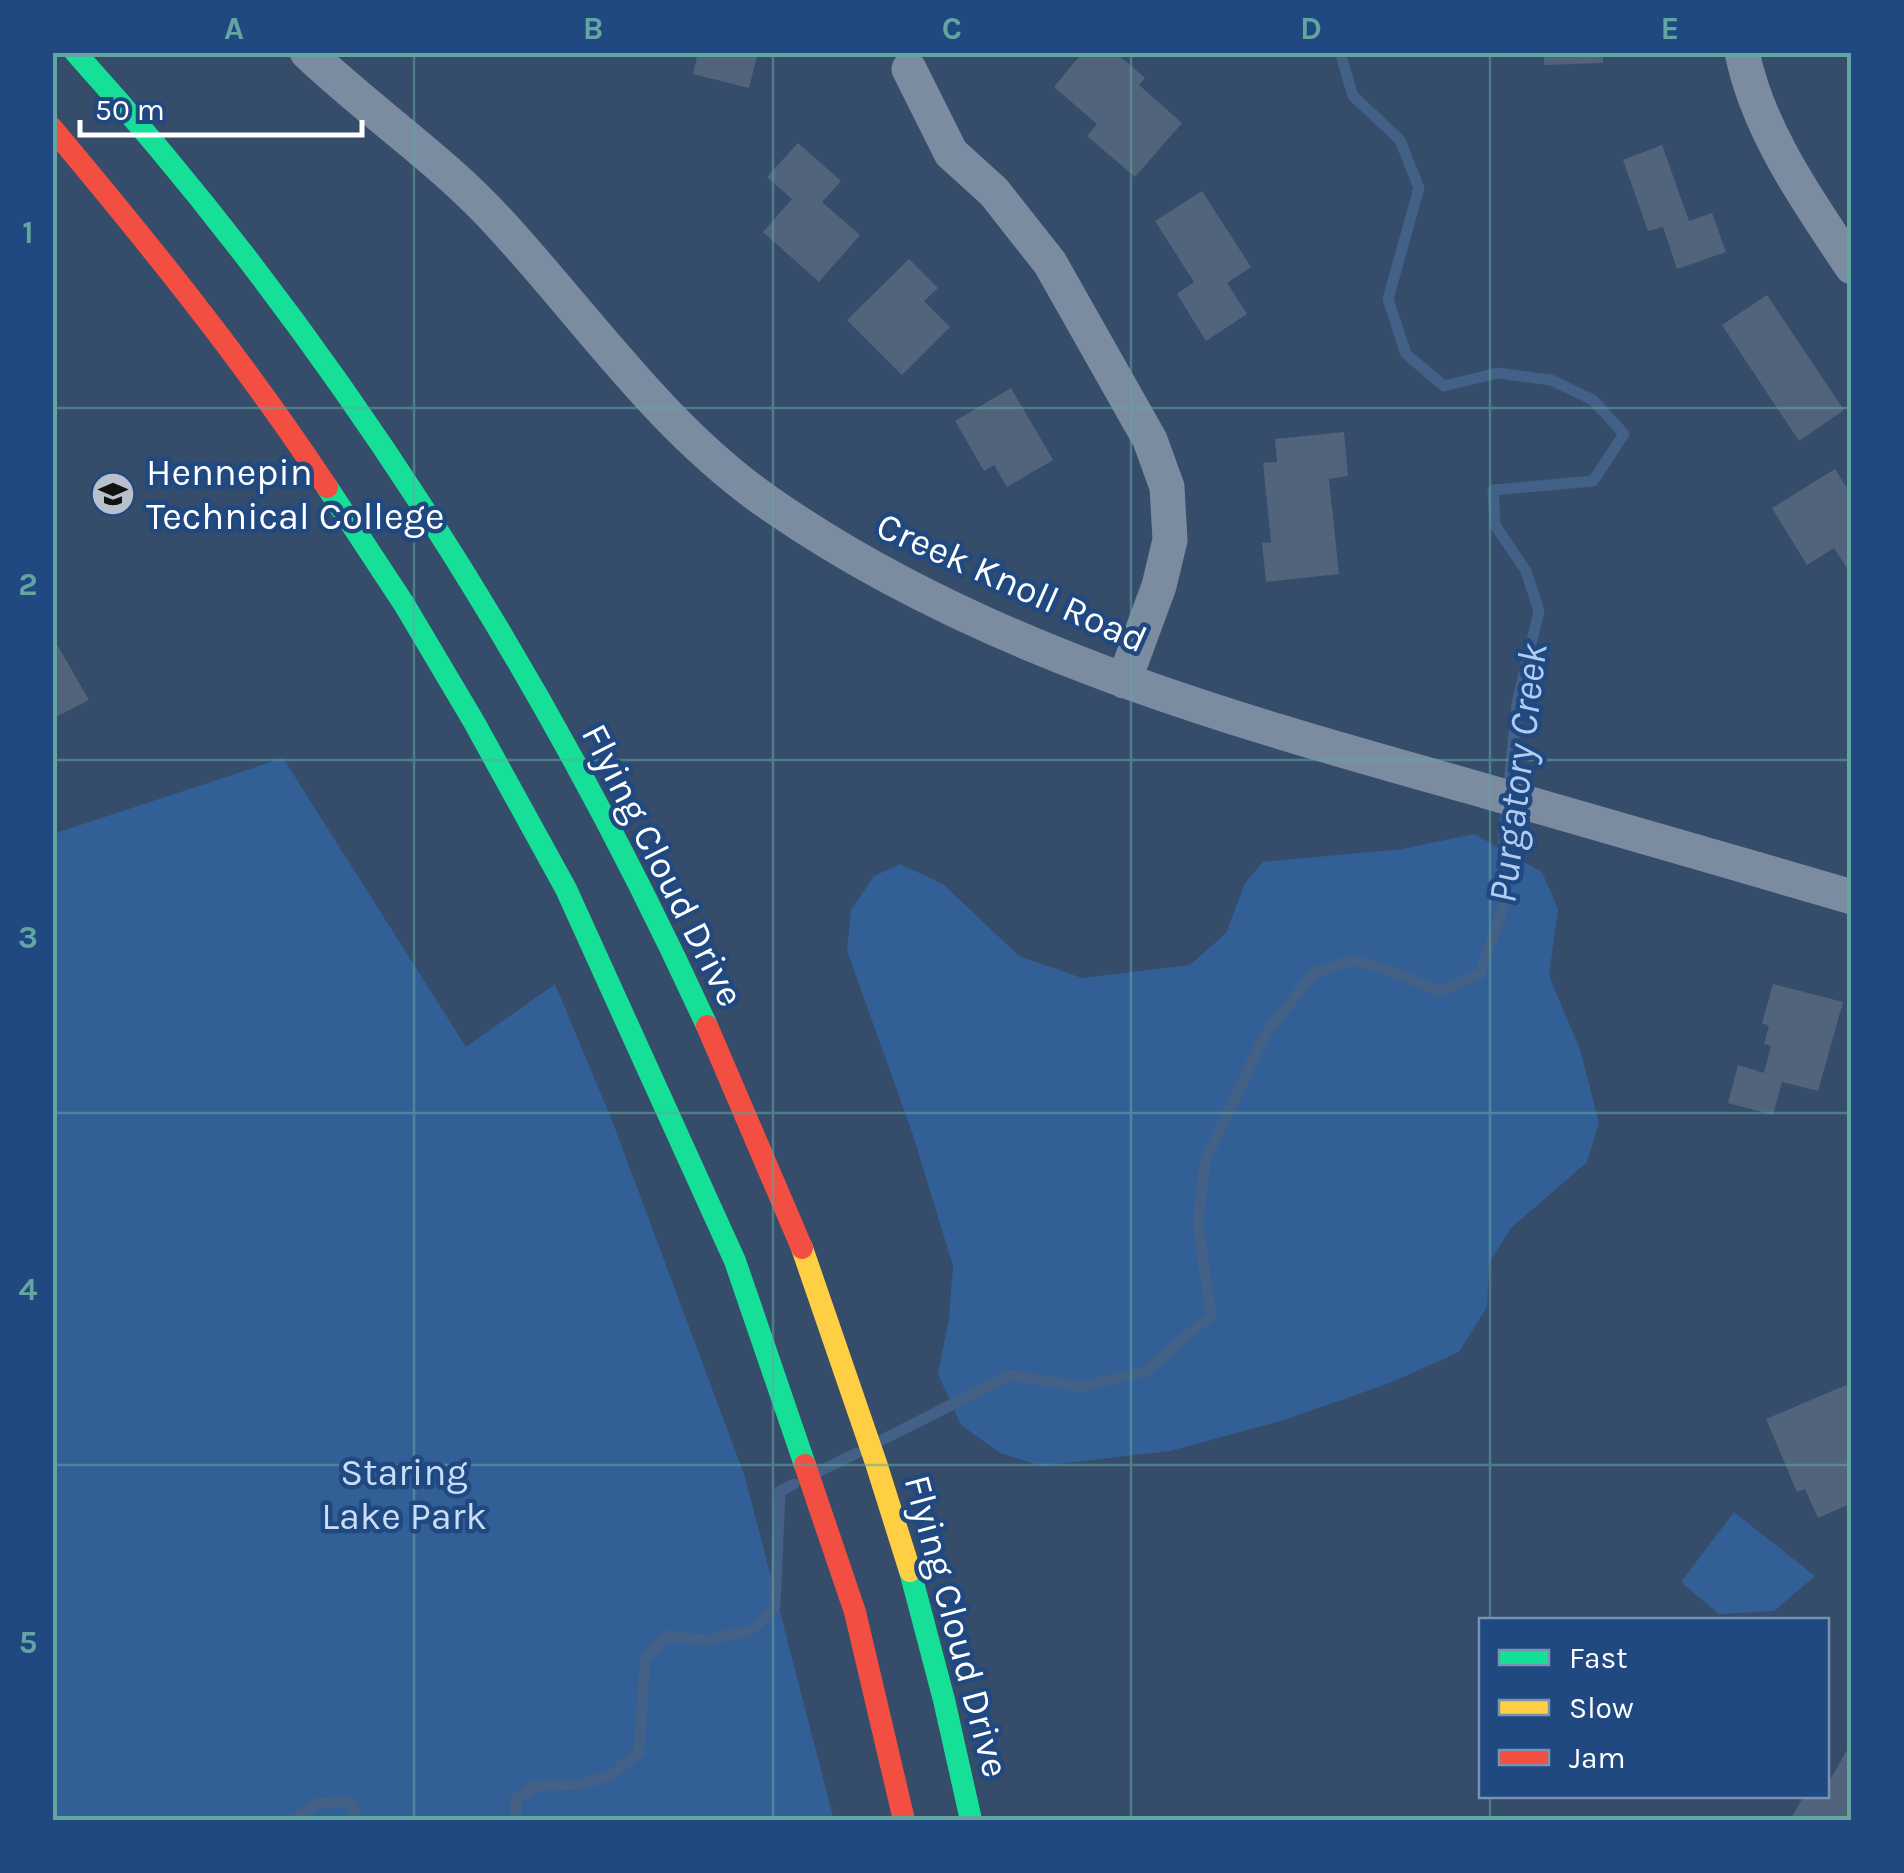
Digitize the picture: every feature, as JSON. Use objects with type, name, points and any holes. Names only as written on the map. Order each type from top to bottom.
[{"type":"main road","name":"Flying Cloud Drive","points":[[74,52],[241,251],[379,442],[498,628],[626,860],[710,1032],[786,1207],[885,1483],[958,1755],[971,1820]]},
{"type":"main road","points":[[52,128],[163,261],[276,409],[404,604],[566,889],[735,1261],[854,1612],[904,1820]]},
{"type":"street","name":"Creek Knoll Road","points":[[307,52],[337,81],[423,148],[488,211],[687,437],[763,499],[856,561],[974,618],[1124,681],[1316,744],[1852,897]]},
{"type":"street","points":[[1742,52],[1773,137],[1802,192],[1852,267]]},
{"type":"street","points":[[909,69],[950,153],[994,192],[1050,263],[1150,440],[1167,488],[1170,540],[1159,586],[1124,681]]},
{"type":"green space","name":"Staring Lake Park","points":[[283,758],[466,1047],[555,984],[613,1123],[745,1477],[834,1820],[53,1820],[53,834]]},
{"type":"green space","points":[[1474,834],[1542,872],[1558,909],[1549,976],[1580,1049],[1599,1123],[1587,1162],[1511,1228],[1489,1263],[1487,1307],[1459,1352],[1390,1383],[1284,1420],[1170,1451],[1041,1466],[1000,1453],[961,1425],[938,1374],[949,1318],[953,1266],[913,1135],[847,951],[851,910],[874,876],[900,864],[943,884],[1019,956],[1082,978],[1190,965],[1226,933],[1245,883],[1263,862],[1402,849]]},
{"type":"green space","points":[[1734,1512],[1815,1576],[1774,1611],[1719,1614],[1681,1582]]},
{"type":"building","points":[[698,52],[758,52],[749,88],[693,74]]},
{"type":"building","points":[[1083,52],[1115,52],[1145,78],[1139,85],[1182,123],[1135,177],[1087,136],[1097,124],[1054,87]]},
{"type":"building","points":[[1544,52],[1603,52],[1603,63],[1544,65]]},
{"type":"building","points":[[798,143],[841,181],[822,202],[860,235],[819,282],[763,232],[792,199],[767,177]]},
{"type":"building","points":[[1662,145],[1689,221],[1712,213],[1726,252],[1677,269],[1663,227],[1648,231],[1623,160]]},
{"type":"building","points":[[1202,191],[1251,267],[1227,283],[1247,314],[1206,341],[1177,294],[1194,282],[1155,221]]},
{"type":"building","points":[[909,259],[938,288],[924,301],[950,327],[902,375],[847,320]]},
{"type":"building","points":[[1767,295],[1844,410],[1799,441],[1722,325]]},
{"type":"building","points":[[1011,388],[1053,460],[1007,487],[994,465],[984,471],[955,421]]},
{"type":"building","points":[[1344,432],[1348,476],[1329,479],[1339,574],[1266,582],[1262,543],[1271,542],[1263,463],[1277,462],[1275,439]]},
{"type":"building","points":[[1835,469],[1852,496],[1852,576],[1834,548],[1807,565],[1772,508]]},
{"type":"building","points":[[52,636],[89,700],[52,719]]},
{"type":"building","points":[[1773,984],[1843,1002],[1818,1091],[1782,1082],[1773,1115],[1728,1103],[1738,1065],[1764,1073],[1771,1046],[1764,1044],[1769,1026],[1762,1023]]},
{"type":"building","points":[[1846,1385],[1852,1399],[1852,1503],[1818,1518],[1805,1489],[1797,1492],[1766,1419]]},
{"type":"building","points":[[1848,1748],[1852,1749],[1852,1820],[1790,1820],[1803,1798],[1829,1798],[1830,1780]]},
{"type":"waterway","name":"Purgatory Creek","points":[[882,1440],[1010,1375],[1082,1387],[1146,1371],[1211,1315],[1198,1224],[1205,1162],[1264,1036],[1314,973],[1353,960],[1439,991],[1480,974],[1504,905],[1504,835],[1517,703],[1539,611],[1526,571],[1495,525],[1493,490],[1593,481],[1624,434],[1593,400],[1551,380],[1498,373],[1444,386],[1406,354],[1388,299],[1419,188],[1400,140],[1353,96],[1340,52]]},
{"type":"waterway","name":"Purgatory Creek","points":[[820,1471],[857,1453]]},
{"type":"waterway","name":"Purgatory Creek","points":[[517,1820],[515,1800],[535,1786],[582,1784],[611,1775],[639,1752],[645,1660],[665,1636],[707,1640],[750,1631],[775,1607],[780,1491],[794,1484]]},
{"type":"waterway","name":"Purgatory Creek","points":[[294,1820],[316,1804],[350,1801],[358,1820]]},
{"type":"traffic: fast","points":[[75,52],[170,162],[260,276],[428,515],[577,766],[707,1026]]},
{"type":"traffic: fast","points":[[327,487],[404,604],[566,889],[735,1261],[805,1465]]},
{"type":"traffic: fast","points":[[910,1571],[971,1820]]},
{"type":"traffic: slow","points":[[802,1248],[910,1571]]},
{"type":"traffic: jam","points":[[52,128],[195,304],[327,487]]},
{"type":"traffic: jam","points":[[707,1026],[802,1248]]},
{"type":"traffic: jam","points":[[805,1465],[855,1612],[904,1820]]},
{"type":"place","name":"Hennepin Technical College","points":[[113,494]]}]
